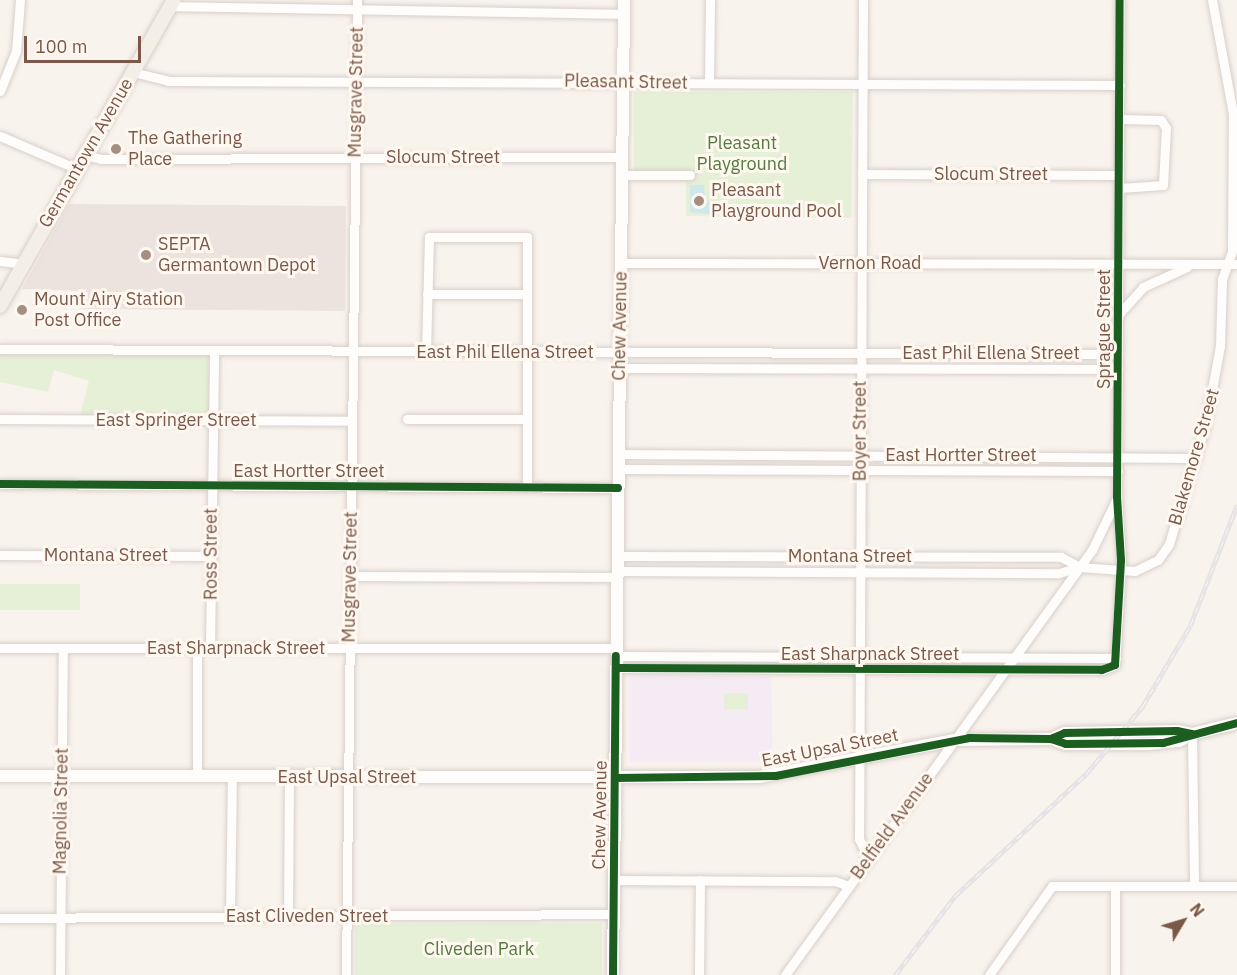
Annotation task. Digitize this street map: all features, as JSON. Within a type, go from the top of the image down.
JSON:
[{"type":"main road","name":"Germantown Avenue","points":[[0,306],[172,3]]},
{"type":"street","points":[[0,91],[16,51],[20,0]]},
{"type":"street","name":"Musgrave Street","points":[[346,975],[357,0]]},
{"type":"street","name":"Chew Avenue","points":[[613,975],[624,0]]},
{"type":"street","points":[[709,83],[710,0]]},
{"type":"street","name":"Boyer Street","points":[[863,0],[858,839],[869,859]]},
{"type":"street","name":"Sprague Street","points":[[1116,658],[1121,527],[1118,496],[1120,0]]},
{"type":"street","name":"Blakemore Street","points":[[1162,555],[1196,458],[1216,377],[1222,279],[1232,264],[1233,114],[1212,0]]},
{"type":"street","points":[[172,3],[357,11],[624,14]]},
{"type":"street","name":"Pleasant Street","points":[[133,72],[168,81],[1120,85]]},
{"type":"street","points":[[1119,188],[1163,185],[1164,121],[1120,119]]},
{"type":"street","points":[[0,136],[77,169]]},
{"type":"street","name":"Slocum Street","points":[[85,155],[101,159],[622,157]]},
{"type":"street","name":"Slocum Street","points":[[862,174],[1119,175]]},
{"type":"street","points":[[622,175],[690,175]]},
{"type":"street","points":[[426,352],[429,237],[527,237],[527,487]]},
{"type":"street","points":[[0,261],[23,264]]},
{"type":"street","name":"Vernon Road","points":[[621,263],[1232,264]]},
{"type":"street","points":[[1119,314],[1143,287],[1192,265]]},
{"type":"street","points":[[427,294],[527,294]]},
{"type":"street","name":"East Phil Ellena Street","points":[[0,349],[353,353],[1118,354]]},
{"type":"street","name":"Ross Street","points":[[210,648],[214,352]]},
{"type":"street","name":"East Phil Ellena Street","points":[[620,368],[1118,369]]},
{"type":"street","name":"East Springer Street","points":[[0,419],[352,421]]},
{"type":"street","points":[[407,419],[527,419]]},
{"type":"street","name":"East Hortter Street","points":[[619,454],[1196,458]]},
{"type":"street","name":"East Hortter Street","points":[[618,470],[1118,471]]},
{"type":"street","name":"East Hortter Street","points":[[0,484],[618,488]]},
{"type":"street","name":"Belfield Avenue","points":[[785,975],[1080,567],[1104,530],[1118,496]]},
{"type":"street","name":"Montana Street","points":[[0,555],[211,556]]},
{"type":"street","name":"Montana Street","points":[[350,576],[860,572],[1059,573],[1080,567],[1142,570],[1162,555]]},
{"type":"street","name":"Montana Street","points":[[618,556],[1061,557],[1080,567]]},
{"type":"street","name":"East Sharpnack Street","points":[[0,648],[350,648],[859,669],[1105,670],[1114,665],[1116,658],[616,658]]},
{"type":"street","name":"Magnolia Street","points":[[60,975],[63,648]]},
{"type":"street","points":[[197,648],[197,777]]},
{"type":"street","name":"East Upsal Street","points":[[0,776],[767,777],[954,740],[1051,739],[1065,733],[1177,730],[1192,734],[1237,723]]},
{"type":"street","points":[[1192,734],[1194,886]]},
{"type":"street","points":[[230,916],[232,777]]},
{"type":"street","points":[[288,916],[289,777]]},
{"type":"street","points":[[614,880],[835,881],[849,886]]},
{"type":"street","points":[[699,975],[700,880]]},
{"type":"street","points":[[989,975],[1052,886],[1237,886]]},
{"type":"street","points":[[1115,886],[1115,975]]},
{"type":"street","name":"East Cliveden Street","points":[[0,918],[613,914]]},
{"type":"shaded area","name":"SEPTA Germantown Depot","points":[[69,204],[346,206],[345,311],[82,309],[82,291],[22,289]]},
{"type":"shaded area","points":[[633,675],[771,677],[773,762],[630,762],[629,679]]},
{"type":"green space","name":"Pleasant Playground","points":[[634,92],[853,92],[851,218],[686,216],[686,181],[634,181]]},
{"type":"green space","points":[[0,352],[208,355],[210,416],[80,415],[89,381],[54,370],[48,392],[0,382]]},
{"type":"green space","points":[[0,584],[80,584],[80,610],[0,610]]},
{"type":"green space","points":[[724,693],[748,693],[748,709],[724,709]]},
{"type":"green space","name":"Cliveden Park","points":[[602,923],[602,975],[355,975],[355,928],[359,924]]},
{"type":"water","name":"Pleasant Playground Pool","points":[[690,185],[704,185],[705,199],[713,202],[710,214],[690,212]]},
{"type":"railway","points":[[895,975],[955,896],[1086,774],[1142,707],[1190,626],[1237,505]]},
{"type":"cycle path","points":[[616,668],[1102,670],[1115,665],[1121,560],[1117,496],[1120,0]]},
{"type":"cycle path","points":[[0,484],[618,488]]},
{"type":"cycle path","points":[[613,975],[616,656]]},
{"type":"cycle path","points":[[615,778],[776,776],[969,738],[1051,739],[1066,744],[1163,743],[1237,723]]},
{"type":"cycle path","points":[[1051,739],[1065,733],[1177,731],[1192,734]]},
{"type":"place","name":"The Gathering Place","points":[[116,149]]},
{"type":"place","name":"Pleasant Playground Pool","points":[[699,201]]},
{"type":"place","name":"SEPTA Germantown Depot","points":[[146,255]]},
{"type":"place","name":"Mount Airy Station Post Office","points":[[22,310]]}]
